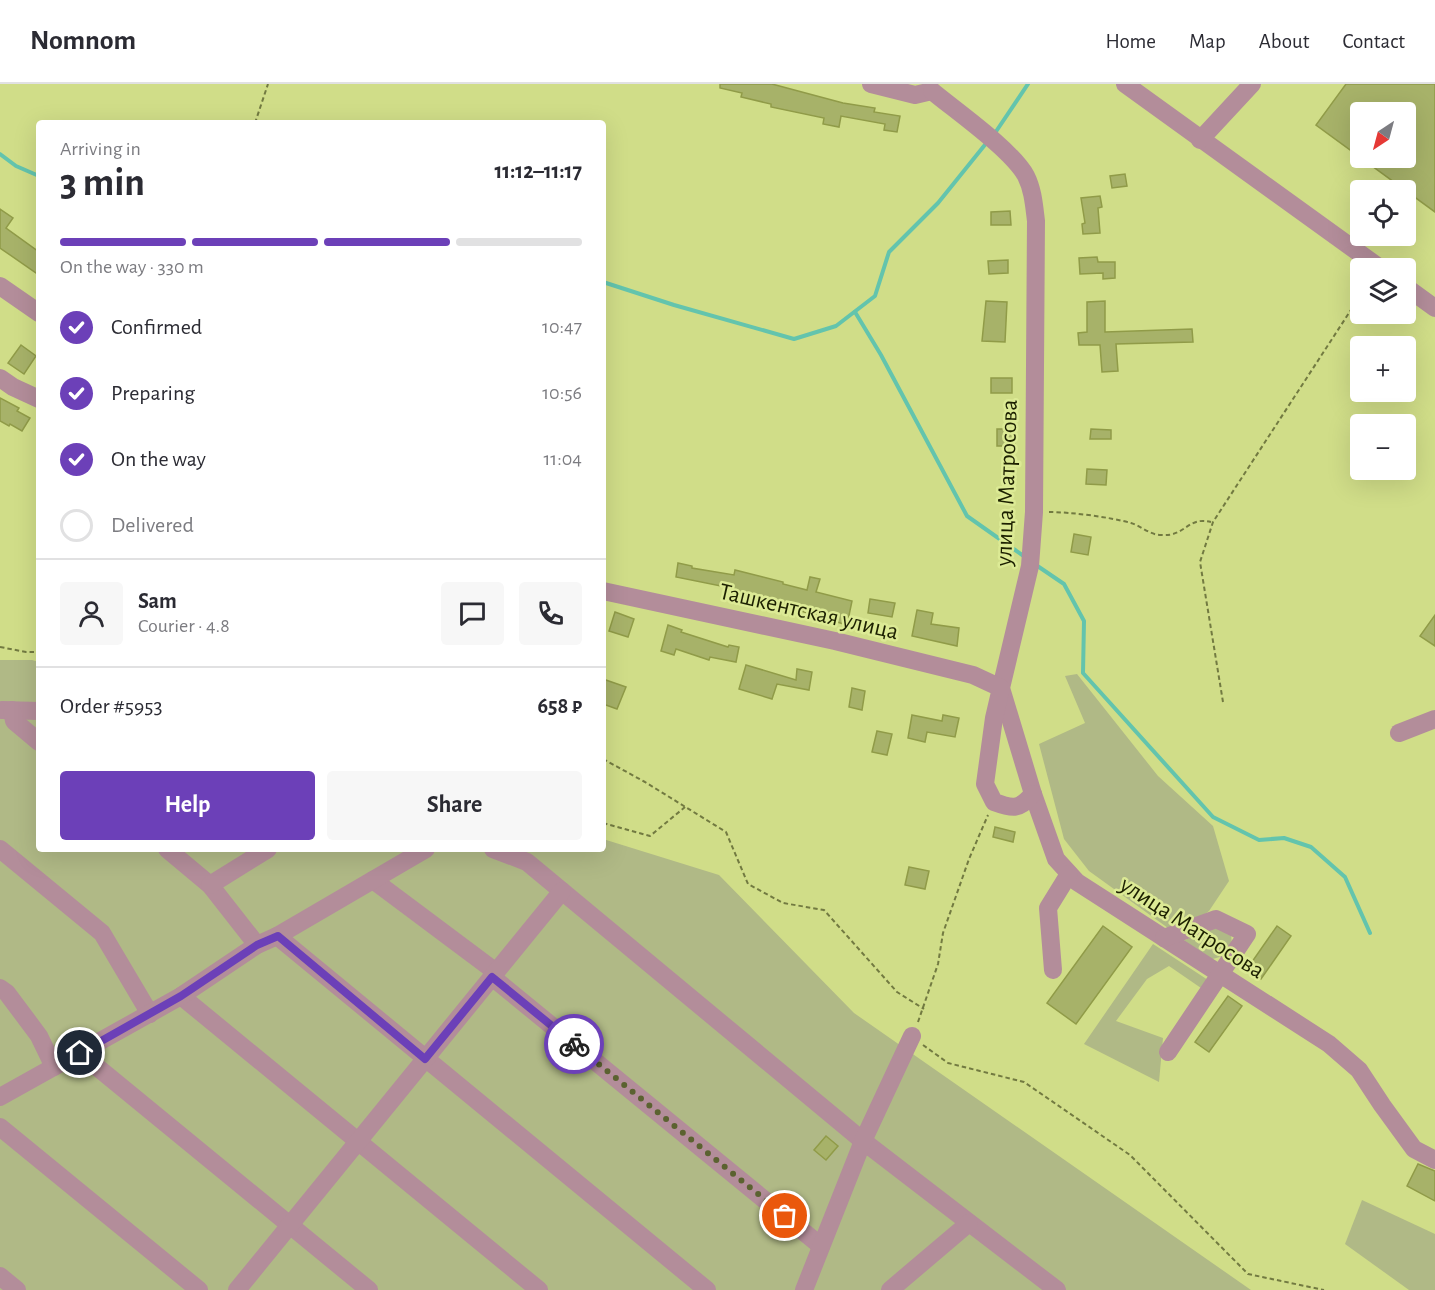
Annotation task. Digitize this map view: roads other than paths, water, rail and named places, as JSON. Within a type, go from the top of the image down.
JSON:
[{"type":"street","points":[[871,84],[915,95],[934,87]]},
{"type":"street","points":[[1125,84],[1366,258]]},
{"type":"street","points":[[1200,140],[1252,84]]},
{"type":"street","name":"улица Матросова","points":[[934,87],[1005,151],[1025,174],[1033,196],[1036,221],[1034,512],[1030,566],[1001,688],[1033,794],[1056,859],[1077,882],[1329,1044],[1359,1070],[1414,1149],[1435,1160]]},
{"type":"street","points":[[0,286],[36,311]]},
{"type":"street","points":[[1416,294],[1435,308]]},
{"type":"street","points":[[0,378],[36,398]]},
{"type":"street","name":"Ташкентская улица","points":[[606,592],[836,641],[973,675],[1001,688]]},
{"type":"street","points":[[1001,688],[994,718],[985,784],[994,802],[1010,808],[1023,806],[1033,794]]},
{"type":"street","points":[[6,710],[36,711]]},
{"type":"street","points":[[6,710],[14,721],[36,739]]},
{"type":"street","points":[[1399,733],[1435,719]]},
{"type":"street","points":[[0,849],[102,933],[150,1014]]},
{"type":"street","points":[[171,852],[210,885],[257,945]]},
{"type":"street","points":[[210,885],[263,852]]},
{"type":"street","points":[[0,1097],[181,996],[257,945],[278,936],[421,852]]},
{"type":"street","points":[[502,852],[527,861],[863,1141],[1057,1290]]},
{"type":"street","points":[[1053,970],[1048,908],[1070,874]]},
{"type":"street","points":[[373,880],[494,975],[821,1246]]},
{"type":"street","points":[[237,1290],[562,891]]},
{"type":"street","points":[[1164,938],[1216,918],[1247,934],[1168,1052]]},
{"type":"street","points":[[278,936],[707,1290]]},
{"type":"street","points":[[0,988],[7,993],[39,1036],[54,1067]]},
{"type":"street","points":[[181,996],[357,1143],[539,1290]]},
{"type":"street","points":[[804,1290],[863,1141],[912,1036]]},
{"type":"street","points":[[80,1053],[369,1290]]},
{"type":"street","points":[[0,1127],[199,1290]]},
{"type":"street","points":[[890,1290],[969,1222]]},
{"type":"street","points":[[0,1276],[17,1290]]},
{"type":"waterway","points":[[995,133],[1028,84]]},
{"type":"waterway","points":[[606,283],[794,339],[836,326],[875,296],[889,252],[938,203],[988,141]]},
{"type":"waterway","points":[[0,154],[16,166],[36,175]]},
{"type":"waterway","points":[[855,312],[881,355],[967,516],[1025,557]]},
{"type":"waterway","points":[[1036,565],[1064,584],[1084,621],[1083,673],[1213,817],[1259,840],[1284,838],[1311,847],[1345,877],[1370,933]]}]
